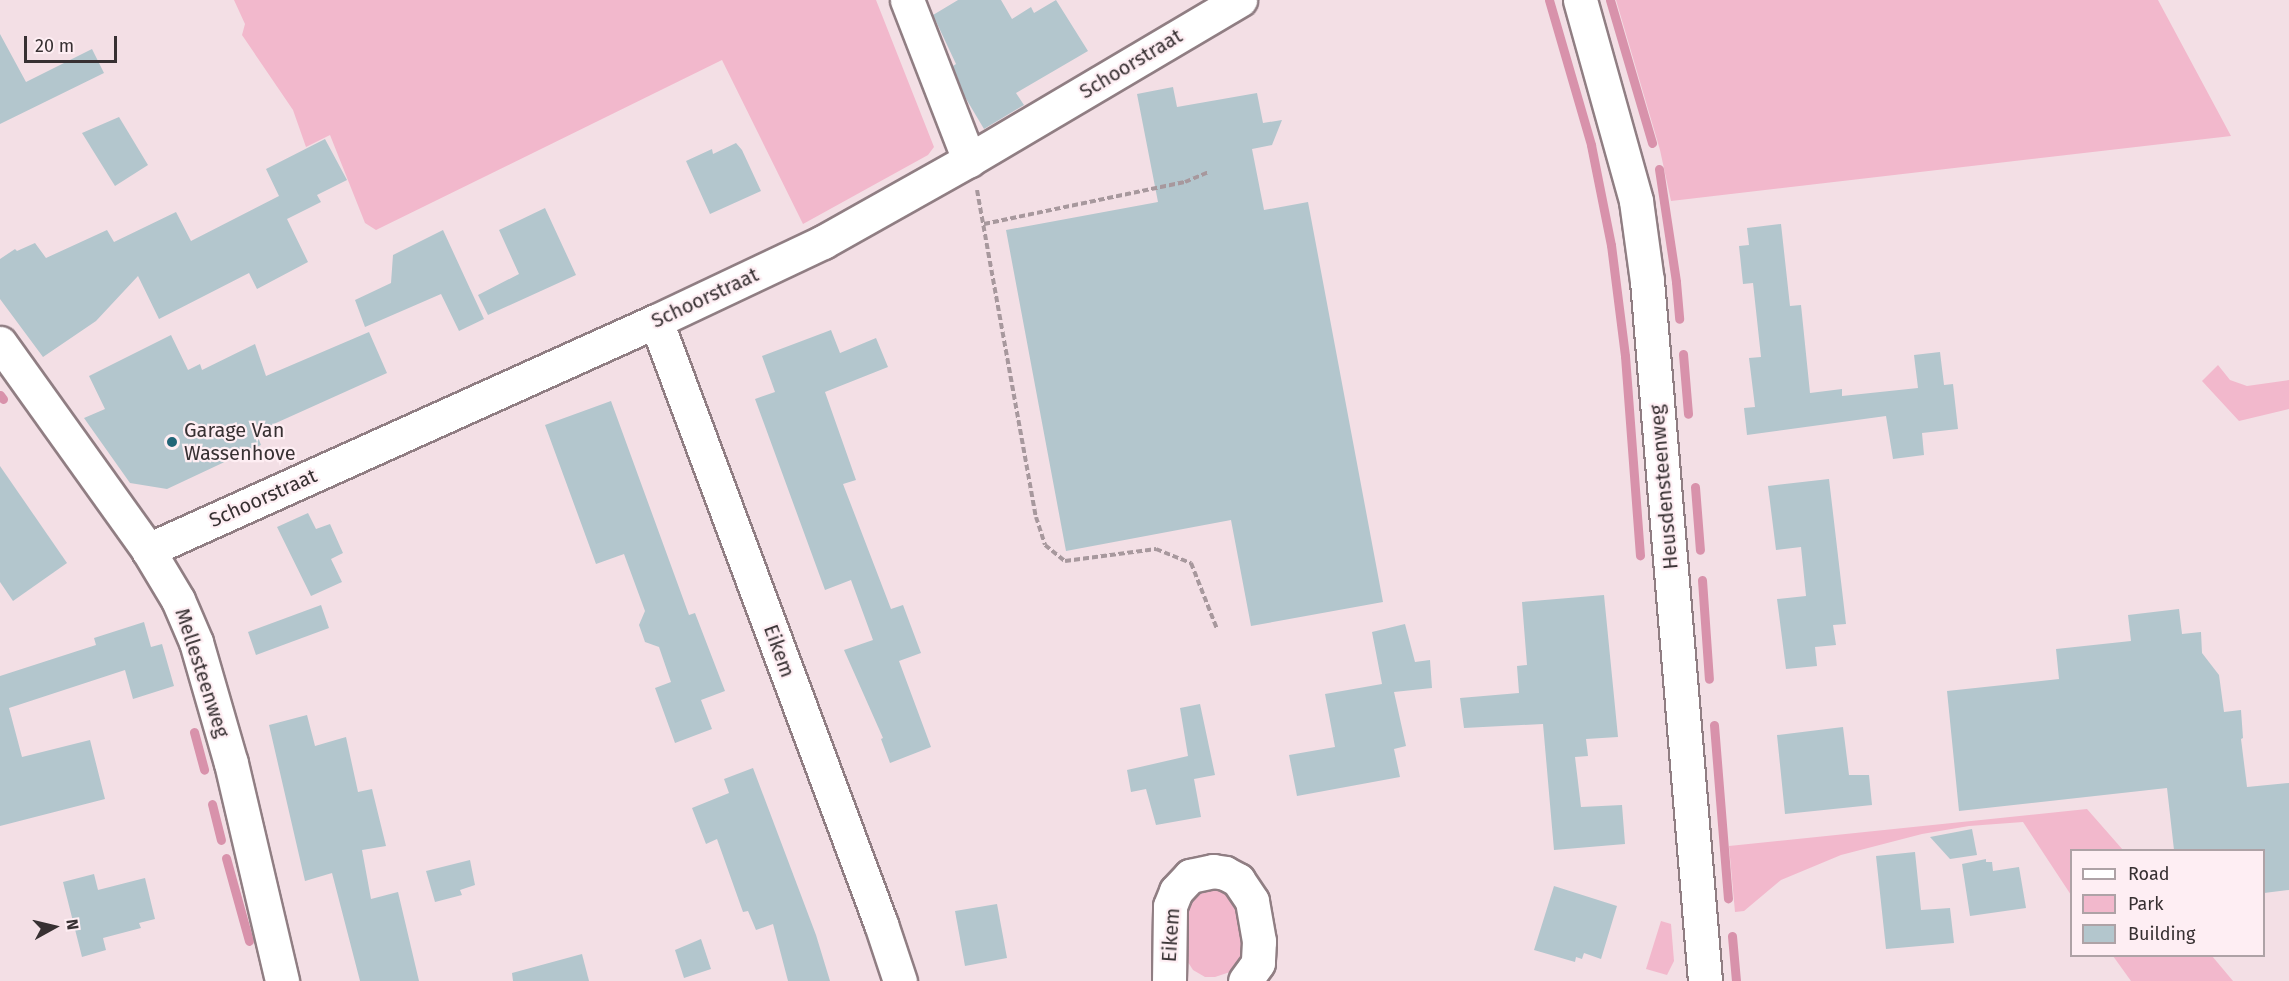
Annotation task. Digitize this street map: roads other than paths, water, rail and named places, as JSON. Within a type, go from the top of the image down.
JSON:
[{"type":"street","points":[[907,0],[969,160]]},
{"type":"street","name":"Schoorstraat","points":[[148,550],[656,321],[823,242],[969,160],[1240,0]]},
{"type":"street","name":"Heusdensteenweg","points":[[1580,0],[1636,201],[1647,280],[1706,981]]},
{"type":"street","name":"Eikem","points":[[656,321],[877,913],[900,981]]},
{"type":"street","name":"Mellesteenweg","points":[[0,342],[148,550],[178,600],[196,642],[231,763],[282,981]]},
{"type":"street","name":"Eikem","points":[[1169,981],[1170,906],[1176,891],[1190,876],[1213,871],[1225,873],[1238,880],[1252,901],[1259,941],[1258,963],[1245,981]]},
{"type":"waterway","points":[[1549,0],[1591,145],[1611,245],[1625,356],[1640,555]]},
{"type":"waterway","points":[[1610,0],[1652,143]]},
{"type":"waterway","points":[[1659,169],[1676,282],[1679,319]]},
{"type":"waterway","points":[[1683,354],[1688,414]]},
{"type":"waterway","points":[[0,395],[3,399]]},
{"type":"waterway","points":[[1695,487],[1700,550]]},
{"type":"waterway","points":[[1702,580],[1709,679]]},
{"type":"waterway","points":[[1714,725],[1728,898]]},
{"type":"waterway","points":[[194,732],[204,770]]},
{"type":"waterway","points":[[212,804],[221,840]]},
{"type":"waterway","points":[[226,858],[249,941]]},
{"type":"waterway","points":[[1732,936],[1736,981]]},
{"type":"place","name":"Garage Van Wassenhove","points":[[172,442]]}]
